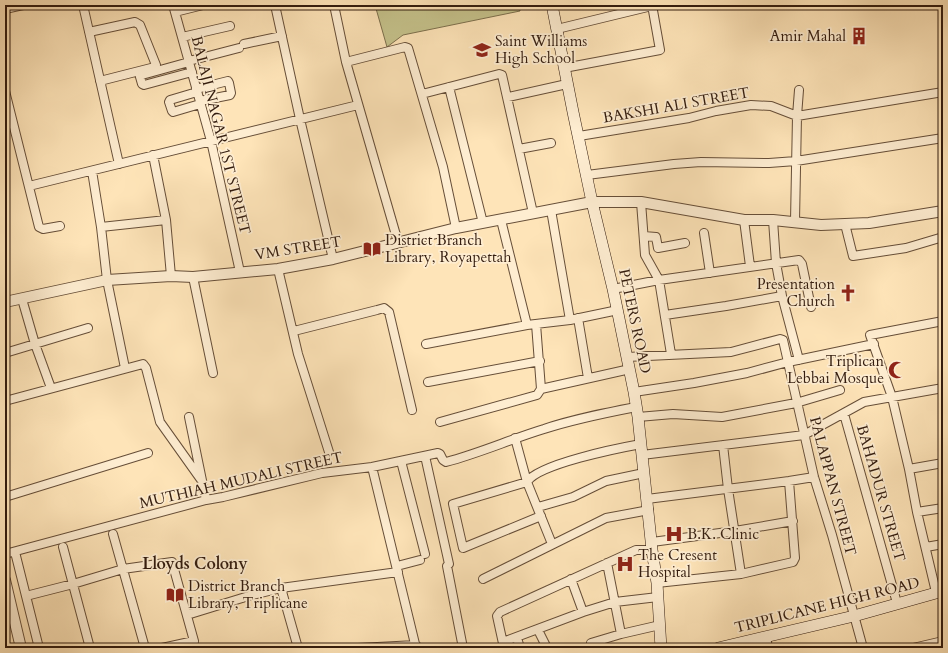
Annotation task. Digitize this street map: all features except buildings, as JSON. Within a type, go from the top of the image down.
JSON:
[{"type":"main road","name":"PETERS ROAD","points":[[552,5],[592,202],[618,310],[634,392],[657,582],[662,648]]},
{"type":"main road","name":"TRIPLICANE HIGH ROAD","points":[[718,648],[854,616],[939,591]]},
{"type":"street","points":[[5,9],[23,5]]},
{"type":"street","points":[[83,5],[119,164]]},
{"type":"street","points":[[174,8],[203,5]]},
{"type":"street","points":[[275,5],[333,259]]},
{"type":"street","points":[[334,5],[346,62],[398,242]]},
{"type":"street","points":[[557,28],[654,5],[659,50],[564,68]]},
{"type":"street","name":"BALAJI NAGAR 1ST STREET","points":[[174,8],[211,141],[240,272]]},
{"type":"street","points":[[89,32],[135,22],[138,23],[156,65],[155,67],[100,81]]},
{"type":"street","points":[[182,37],[230,26]]},
{"type":"street","points":[[192,72],[144,85],[142,84],[140,77],[142,75],[189,61],[282,36]]},
{"type":"street","points":[[346,62],[407,48],[409,50],[443,167],[456,228]]},
{"type":"street","points":[[422,94],[500,74],[503,77],[533,213]]},
{"type":"street","points":[[201,105],[172,111],[169,102],[170,100],[196,89],[227,78]]},
{"type":"street","points":[[174,116],[230,95],[231,93],[228,81],[196,89]]},
{"type":"street","points":[[508,97],[567,84]]},
{"type":"street","points":[[449,87],[483,223]]},
{"type":"street","points":[[795,221],[797,116],[800,90]]},
{"type":"street","points":[[5,91],[39,227],[43,229],[60,226]]},
{"type":"street","points":[[797,116],[943,92]]},
{"type":"street","points":[[29,186],[358,105]]},
{"type":"street","name":"BAKSHI ALI STREET","points":[[579,136],[690,118],[716,111],[751,105],[771,106],[797,116]]},
{"type":"street","points":[[587,175],[701,162],[769,163],[796,161],[943,138]]},
{"type":"street","points":[[519,149],[551,143]]},
{"type":"street","points":[[153,155],[166,220],[171,276]]},
{"type":"street","points":[[92,171],[101,227],[107,280],[125,368]]},
{"type":"street","name":"VM STREET","points":[[5,302],[107,280],[193,276],[278,269],[333,259],[456,228],[592,202],[641,202],[744,220],[795,221],[821,225],[870,223],[943,211]]},
{"type":"street","points":[[627,357],[671,354],[659,280],[646,255],[641,202]]},
{"type":"street","points":[[551,210],[588,378]]},
{"type":"street","points":[[101,227],[166,220]]},
{"type":"street","points":[[501,220],[527,325]]},
{"type":"street","points":[[744,220],[750,266]]},
{"type":"street","points":[[773,220],[776,263],[782,296],[800,360]]},
{"type":"street","points":[[845,224],[853,256],[906,248],[943,238]]},
{"type":"street","points":[[704,233],[710,273]]},
{"type":"street","points":[[644,236],[656,237],[658,248],[685,243]]},
{"type":"street","points":[[613,288],[750,266],[799,260],[802,264],[811,307]]},
{"type":"street","points":[[278,269],[294,331],[298,354],[329,452]]},
{"type":"street","points":[[193,276],[213,373]]},
{"type":"street","points":[[665,315],[782,296]]},
{"type":"street","points":[[22,299],[35,344],[51,388]]},
{"type":"street","points":[[294,331],[384,308],[389,312],[412,410]]},
{"type":"street","points":[[426,344],[618,310]]},
{"type":"street","points":[[939,591],[917,512],[909,469],[892,397],[870,335],[943,321]]},
{"type":"street","points":[[440,422],[537,395],[541,388],[536,324]]},
{"type":"street","points":[[5,353],[88,328]]},
{"type":"street","name":"PALAPPAN STREET","points":[[671,354],[731,352],[780,339],[783,340],[796,403],[814,477],[832,535],[863,648]]},
{"type":"street","points":[[634,392],[694,383],[874,344]]},
{"type":"street","points":[[428,382],[540,360]]},
{"type":"street","points":[[5,402],[51,388],[143,364],[146,368],[160,422],[202,481]]},
{"type":"street","points":[[541,388],[630,369]]},
{"type":"street","points":[[541,516],[463,548],[453,504],[527,482],[540,472],[572,459],[611,449],[723,445],[804,435],[864,402],[943,388]]},
{"type":"street","points":[[552,544],[527,482],[515,438],[546,428],[590,417],[637,412],[722,417],[796,403],[840,390]]},
{"type":"street","name":"BAHADUR STREET","points":[[844,414],[897,603]]},
{"type":"street","points":[[188,418],[206,500]]},
{"type":"street","name":"MUTHIAH MUDALI STREET","points":[[5,554],[206,500],[322,473],[372,467],[439,453],[446,462],[467,457],[515,438]]},
{"type":"street","points":[[723,445],[741,574]]},
{"type":"street","points":[[5,496],[148,452]]},
{"type":"street","points":[[424,456],[449,564],[446,566],[463,648]]},
{"type":"street","points":[[187,615],[252,595],[281,588],[398,569],[422,557],[401,461]]},
{"type":"street","points":[[909,469],[943,463]]},
{"type":"street","points":[[358,648],[416,647],[372,467]]},
{"type":"street","points":[[538,507],[573,497],[606,481],[644,473]]},
{"type":"street","points":[[647,498],[814,477]]},
{"type":"street","points":[[657,582],[741,574],[794,561],[793,521],[789,481]]},
{"type":"street","points":[[917,512],[943,508]]},
{"type":"street","points":[[484,579],[606,518],[649,510]]},
{"type":"street","points":[[658,597],[615,602],[583,612],[517,638],[504,645],[497,616],[499,613],[636,550],[793,521]]},
{"type":"street","points":[[113,534],[145,648]]},
{"type":"street","points":[[926,547],[943,544]]},
{"type":"street","points":[[63,547],[90,648]]},
{"type":"street","points":[[15,552],[39,648]]},
{"type":"street","points":[[26,596],[123,569],[172,562],[194,642],[162,648]]},
{"type":"street","points":[[607,563],[621,634]]},
{"type":"street","points":[[571,579],[583,612]]},
{"type":"street","points":[[5,580],[21,648]]},
{"type":"street","points":[[281,588],[298,648]]},
{"type":"street","points":[[591,643],[660,625]]},
{"type":"street","points":[[538,630],[547,648]]},
{"type":"street","points":[[766,637],[768,648]]},
{"type":"street","points":[[517,638],[520,648]]},
{"type":"street","points":[[913,648],[943,641]]},
{"type":"shaded area","points":[[375,5],[519,5],[520,11],[403,35],[387,47]]},
{"type":"place","name":"Amir Mahal","points":[[859,36]]},
{"type":"place","name":"Saint Williams High School","points":[[482,50]]},
{"type":"place","name":"District Branch Library, Royapettah","points":[[372,249]]},
{"type":"place","name":"Presentation Church","points":[[848,293]]},
{"type":"place","name":"Triplican Lebbai Mosque","points":[[897,370]]},
{"type":"place","name":"B.K. Clinic","points":[[674,534]]},
{"type":"place","name":"The Cresent Hospital","points":[[625,564]]},
{"type":"place","name":"District Branch Library, Triplicane","points":[[175,595]]},
{"type":"district","name":"Lloyds Colony","points":[[195,564]]}]
